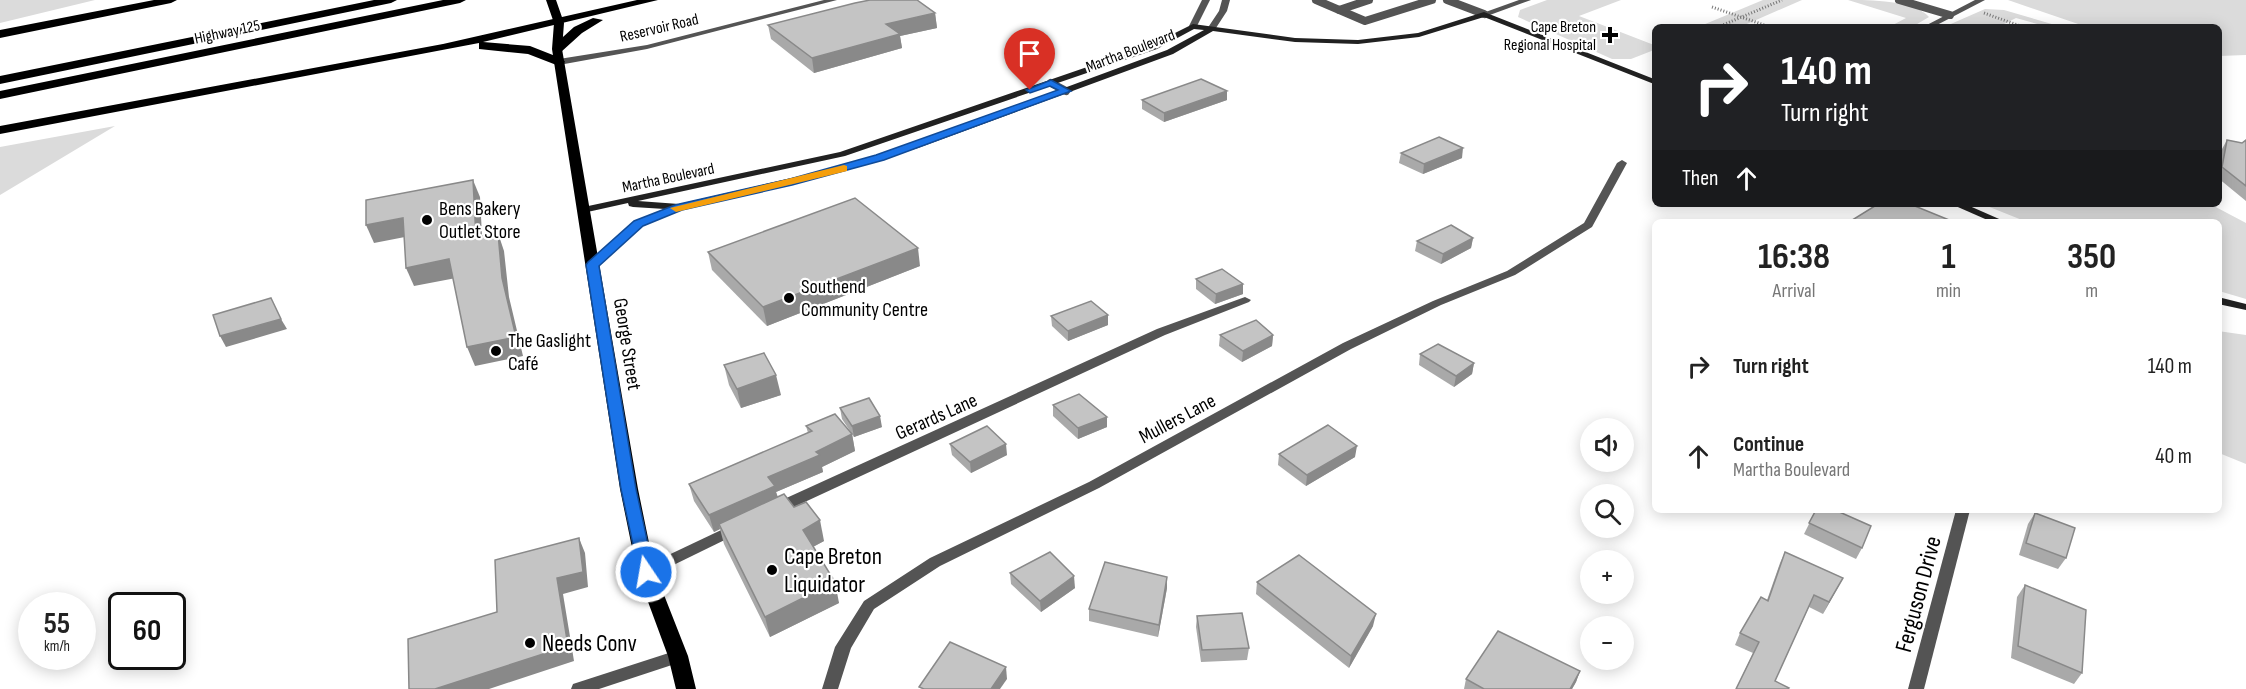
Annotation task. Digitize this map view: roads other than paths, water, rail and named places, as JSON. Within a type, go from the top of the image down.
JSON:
[{"type":"highway","points":[[0,34],[171,0]]},
{"type":"highway","name":"Highway 125","points":[[0,80],[391,0]]},
{"type":"highway","name":"Highway 125","points":[[0,95],[460,0]]},
{"type":"highway","points":[[0,130],[443,48],[652,0]]},
{"type":"highway","points":[[443,48],[507,47],[558,56],[578,30],[623,8]]},
{"type":"main road","name":"George Street","points":[[551,0],[559,23],[558,56],[628,489],[646,572],[678,656],[686,689]]},
{"type":"street","name":"Reservoir Road","points":[[558,56],[646,47],[833,0]]},
{"type":"street","points":[[1193,26],[1206,0]]},
{"type":"street","points":[[1211,29],[1223,11],[1226,0]]},
{"type":"street","points":[[1484,14],[1527,0]]},
{"type":"street","points":[[1933,24],[1981,0]]},
{"type":"street","points":[[1484,14],[1652,81]]},
{"type":"street","name":"Martha Boulevard","points":[[617,203],[842,154],[1154,47],[1193,26],[1295,40],[1358,42],[1419,35],[1484,14]]},
{"type":"street","name":"Martha Boulevard","points":[[617,203],[679,207],[792,182],[880,158],[1170,52],[1211,29]]},
{"type":"street","name":"Mullers Lane","points":[[830,689],[843,647],[869,605],[935,562],[1094,484],[1347,346],[1437,303],[1511,273],[1588,225],[1622,163]]},
{"type":"street","points":[[584,210],[617,203]]},
{"type":"street","points":[[592,265],[639,224],[679,207]]},
{"type":"street","points":[[1964,207],[1994,219]]},
{"type":"street","name":"Gerards Lane","points":[[768,513],[1161,332],[1245,300]]},
{"type":"street","points":[[2222,301],[2246,307]]},
{"type":"street","name":"Ferguson Drive","points":[[1916,689],[1962,513]]},
{"type":"street","points":[[646,572],[747,523]]},
{"type":"street","points":[[579,689],[678,656]]},
{"type":"lane","points":[[1316,0],[1365,21],[1432,0]]},
{"type":"lane","points":[[1339,10],[1369,0]]},
{"type":"lane","points":[[1447,0],[1484,14]]},
{"type":"lane","points":[[1899,0],[1950,15]]},
{"type":"lane","points":[[1051,83],[1066,91]]},
{"type":"place","name":"Cape Breton Regional Hospital","points":[[1610,35]]},
{"type":"place","name":"Bens Bakery Outlet Store","points":[[427,220]]},
{"type":"place","name":"Southend Community Centre","points":[[789,298]]},
{"type":"place","name":"The Gaslight Café","points":[[496,351]]},
{"type":"place","name":"Cape Breton Liquidator","points":[[772,570]]},
{"type":"place","name":"Needs Conv","points":[[530,643]]}]
